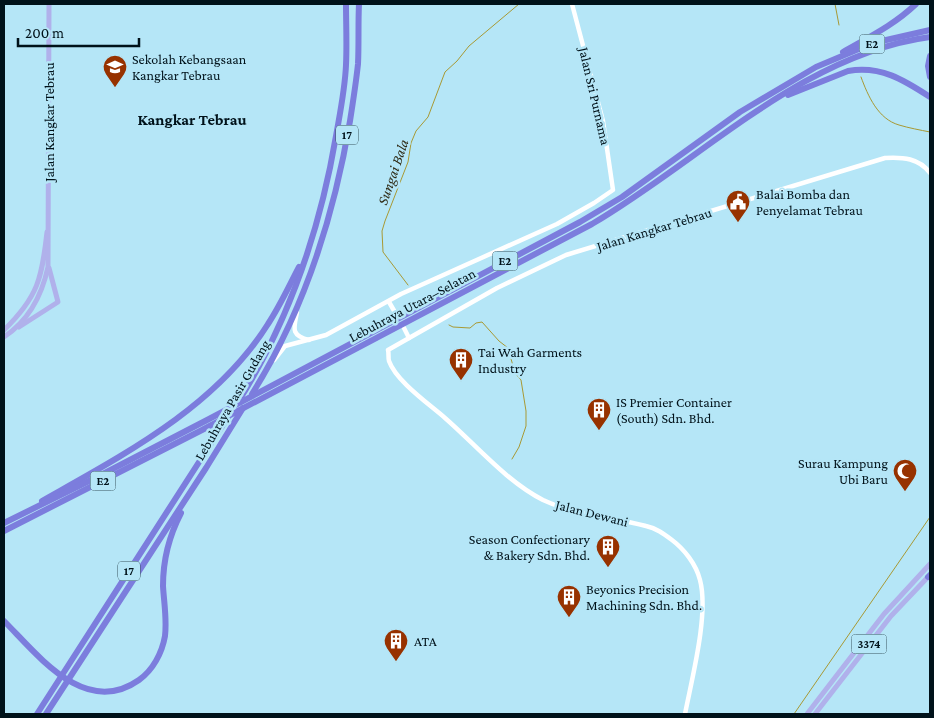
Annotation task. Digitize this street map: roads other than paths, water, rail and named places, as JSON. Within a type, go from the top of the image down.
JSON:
[{"type":"highway","name":"Lebuhraya Pasir Gudang","points":[[37,714],[246,388],[260,365],[286,312],[307,256],[327,188],[344,94],[346,4]]},
{"type":"highway","name":"Lebuhraya Pasir Gudang","points":[[46,714],[206,468],[266,371],[298,305],[331,213],[342,163],[358,64],[359,4]]},
{"type":"highway","points":[[816,67],[884,29],[904,16],[916,4]]},
{"type":"highway","name":"Lebuhraya Utara–Selatan","points":[[4,523],[209,419],[580,222],[622,197],[740,112],[816,67],[873,44],[930,30]]},
{"type":"highway","name":"Lebuhraya Utara–Selatan","points":[[4,531],[269,395],[623,206],[743,120],[828,70],[873,50],[905,41],[930,37]]},
{"type":"highway","points":[[930,56],[928,66],[930,78]]},
{"type":"highway","points":[[775,100],[857,69],[882,71],[896,76],[930,97]]},
{"type":"highway","points":[[34,509],[38,503],[145,440],[200,401],[236,365],[267,325],[307,256]]},
{"type":"highway","points":[[4,622],[50,668],[74,686],[96,692],[117,690],[134,684],[148,673],[162,647],[165,636],[163,576],[168,546],[178,519],[206,468]]},
{"type":"main road","name":"Jalan Kangkar Tebrau","points":[[49,4],[49,210]]},
{"type":"main road","points":[[14,330],[39,298],[44,285],[48,267],[49,210]]},
{"type":"main road","points":[[4,330],[19,316],[32,296],[38,282],[43,267],[49,210]]},
{"type":"main road","points":[[4,337],[58,302],[48,267]]},
{"type":"main road","name":"3374","points":[[807,714],[884,614],[930,564]]},
{"type":"main road","name":"3374","points":[[815,714],[891,616],[930,576]]},
{"type":"street","name":"Jalan Sri Purnama","points":[[389,302],[401,294],[557,224],[613,190],[603,121],[572,4]]},
{"type":"street","name":"Jalan Kangkar Tebrau","points":[[388,350],[497,288],[528,272],[572,254],[885,158],[909,158],[920,163],[930,174]]},
{"type":"street","points":[[266,371],[285,346],[326,335],[389,302],[396,314]]},
{"type":"street","points":[[298,305],[294,329],[299,336],[310,340]]},
{"type":"street","points":[[404,328],[409,338]]},
{"type":"street","name":"Jalan Dewani","points":[[388,350],[390,362],[401,380],[502,471],[530,492],[552,504],[571,510],[648,526],[665,534],[679,545],[688,556],[700,579],[702,617],[686,714]]},
{"type":"waterway","name":"Sungai Bala","points":[[408,285],[383,252],[382,231],[408,162],[411,143],[416,131],[428,117],[445,72],[469,46],[519,4]]},
{"type":"waterway","points":[[835,4],[839,25]]},
{"type":"waterway","points":[[861,77],[875,106],[885,118],[899,125],[930,132]]},
{"type":"waterway","points":[[449,325],[470,328],[476,323],[482,322],[508,348],[515,373],[521,380],[526,411],[526,426],[519,447],[512,459]]},
{"type":"waterway","points":[[794,714],[930,517]]},
{"type":"place","name":"Sekolah Kebangsaan Kangkar Tebrau","points":[[115,88]]},
{"type":"place","name":"Balai Bomba dan Penyelamat Tebrau","points":[[738,223]]},
{"type":"place","name":"Tai Wah Garments Industry","points":[[461,381]]},
{"type":"place","name":"IS Premier Container (South) Sdn. Bhd.","points":[[599,431]]},
{"type":"place","name":"Surau Kampung Ubi Baru","points":[[905,492]]},
{"type":"place","name":"Season Confectionary & Bakery Sdn. Bhd.","points":[[608,568]]},
{"type":"place","name":"Beyonics Precision Machining Sdn. Bhd.","points":[[569,618]]},
{"type":"place","name":"ATA","points":[[396,662]]},
{"type":"district","name":"Kangkar Tebrau","points":[[192,119]]}]
